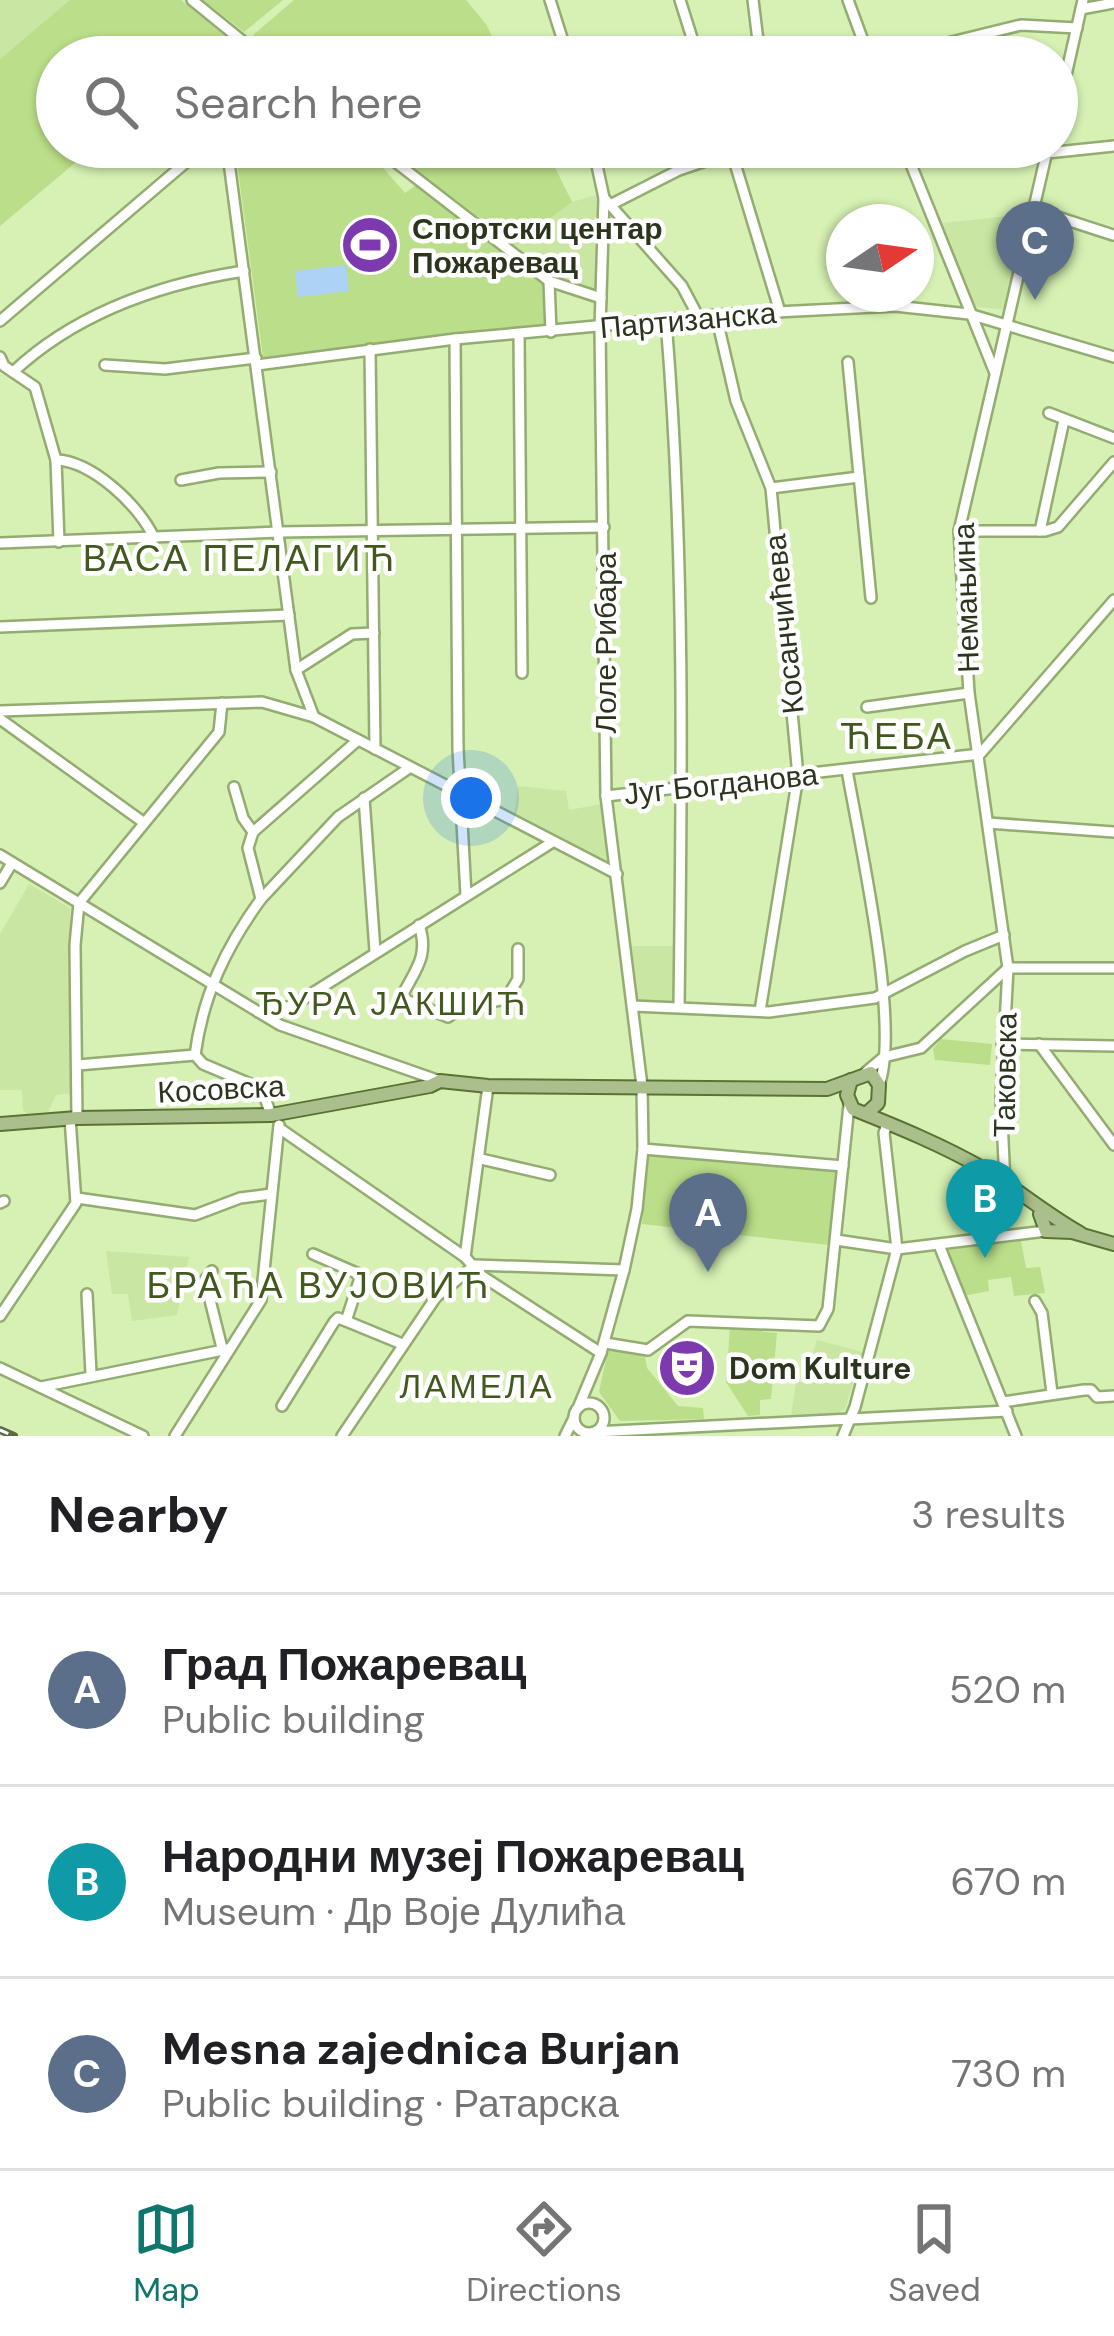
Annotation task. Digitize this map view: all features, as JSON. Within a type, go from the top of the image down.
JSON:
[{"type":"main road","points":[[409,1089],[410,1072]]},
{"type":"main road","points":[[440,1081],[488,1086],[827,1089],[874,1074],[879,1085],[872,1108]]},
{"type":"main road","points":[[848,1103],[857,1077]]},
{"type":"main road","name":"Косовска","points":[[0,1124],[74,1118],[276,1119],[440,1081]]},
{"type":"main road","points":[[827,1089],[848,1103],[872,1108],[886,1124],[927,1138],[1080,1233],[1114,1244]]},
{"type":"main road","points":[[1035,1207],[1046,1222],[1046,1231],[1080,1233]]},
{"type":"street","points":[[192,0],[236,36]]},
{"type":"street","points":[[550,0],[561,36]]},
{"type":"street","points":[[680,0],[691,36]]},
{"type":"street","points":[[754,0],[758,36]]},
{"type":"street","points":[[848,0],[861,36]]},
{"type":"street","points":[[1075,36],[1082,5],[1114,3]]},
{"type":"street","points":[[977,36],[1027,24],[1077,28]]},
{"type":"street","points":[[1078,148],[1114,146]]},
{"type":"street","points":[[0,321],[179,168]]},
{"type":"street","points":[[230,168],[296,670],[314,717]]},
{"type":"street","points":[[403,168],[549,281],[602,298]]},
{"type":"street","points":[[599,168],[608,201],[682,286],[700,318]]},
{"type":"street","points":[[608,201],[684,168]]},
{"type":"street","points":[[736,168],[780,312]]},
{"type":"street","points":[[912,168],[994,374]]},
{"type":"street","name":"Немањина","points":[[1008,968],[969,693],[959,531],[1043,168]]},
{"type":"street","name":"Лоле Рибара","points":[[576,1413],[603,1348],[624,1270],[638,1209],[643,1149],[642,1085],[606,796],[600,328],[608,201]]},
{"type":"street","points":[[1033,209],[1113,235]]},
{"type":"street","points":[[13,372],[54,336],[157,289],[244,271]]},
{"type":"street","points":[[549,281],[551,332]]},
{"type":"street","name":"Партизанска","points":[[105,365],[165,369],[716,316],[895,306],[1006,322],[1114,357]]},
{"type":"street","name":"Косанчићева","points":[[716,316],[736,401],[770,488],[798,776],[760,1011]]},
{"type":"street","points":[[667,322],[677,451],[682,788],[679,1006]]},
{"type":"street","points":[[519,334],[522,673]]},
{"type":"street","points":[[455,339],[459,794],[466,896]]},
{"type":"street","points":[[370,349],[375,749]]},
{"type":"street","points":[[0,357],[35,387],[56,460],[58,542]]},
{"type":"street","points":[[848,362],[871,598]]},
{"type":"street","points":[[1049,413],[1114,438]]},
{"type":"street","points":[[1040,531],[1064,420]]},
{"type":"street","points":[[56,460],[75,461],[93,471],[154,538]]},
{"type":"street","points":[[959,531],[1040,531],[1064,524],[1114,462]]},
{"type":"street","points":[[181,480],[219,473],[271,472]]},
{"type":"street","points":[[770,488],[859,477]]},
{"type":"street","points":[[0,543],[279,532],[604,527]]},
{"type":"street","points":[[979,754],[1114,600]]},
{"type":"street","points":[[0,627],[289,615]]},
{"type":"street","points":[[296,670],[352,634],[374,632]]},
{"type":"street","points":[[284,705],[301,688]]},
{"type":"street","points":[[867,706],[969,693]]},
{"type":"street","points":[[0,1316],[77,1198],[75,945],[79,903],[219,732],[222,703]]},
{"type":"street","points":[[0,715],[222,703],[284,705],[616,874]]},
{"type":"street","points":[[0,715],[143,822]]},
{"type":"street","points":[[261,898],[248,848],[253,832],[358,740]]},
{"type":"street","name":"Југ Богданова","points":[[606,796],[979,754]]},
{"type":"street","points":[[195,1055],[223,954],[261,898],[310,843],[409,768]]},
{"type":"street","points":[[847,770],[884,996],[879,1085]]},
{"type":"street","points":[[235,787],[243,818],[253,832]]},
{"type":"street","points":[[364,798],[375,951]]},
{"type":"street","points":[[988,824],[1114,832]]},
{"type":"street","points":[[258,1012],[292,1006],[551,843]]},
{"type":"street","points":[[0,855],[258,1012],[298,1032],[440,1081]]},
{"type":"street","points":[[0,883],[12,862]]},
{"type":"street","points":[[419,925],[422,965],[401,998],[448,1017],[463,1007],[506,999],[518,980],[518,949]]},
{"type":"street","points":[[633,1006],[760,1011],[884,996],[1004,935]]},
{"type":"street","points":[[857,1077],[884,1057],[921,1048],[1008,968],[1114,968]]},
{"type":"street","name":"Таковска","points":[[1005,1183],[1002,1044],[1008,968]]},
{"type":"street","points":[[292,1006],[298,1032]]},
{"type":"street","points":[[1002,1044],[1114,1046]]},
{"type":"street","points":[[1039,1044],[1114,1145]]},
{"type":"street","points":[[78,1065],[195,1055]]},
{"type":"street","points":[[175,1436],[225,1348],[261,1300],[276,1119],[262,1089],[202,1064],[195,1055]]},
{"type":"street","points":[[465,1257],[488,1086]]},
{"type":"street","points":[[276,1119],[478,1270],[603,1348],[648,1350],[680,1325],[722,1320],[815,1327],[828,1309],[848,1103]]},
{"type":"street","points":[[843,1436],[897,1249],[886,1124]]},
{"type":"street","points":[[643,1149],[842,1166]]},
{"type":"street","points":[[481,1159],[550,1175]]},
{"type":"street","points":[[77,1198],[196,1214],[240,1198],[271,1194]]},
{"type":"street","points":[[836,1240],[897,1249],[1046,1231]]},
{"type":"street","points":[[939,1244],[1016,1436]]},
{"type":"street","points":[[313,1254],[361,1275],[346,1321]]},
{"type":"street","points":[[342,1436],[436,1297],[478,1270],[624,1270]]},
{"type":"street","points":[[208,1290],[225,1348]]},
{"type":"street","points":[[87,1294],[91,1374]]},
{"type":"street","points":[[1035,1301],[1042,1313],[1052,1393]]},
{"type":"street","points":[[282,1406],[338,1318],[401,1344]]},
{"type":"street","points":[[40,1387],[225,1348]]},
{"type":"street","points":[[0,1368],[143,1436]]},
{"type":"street","points":[[590,1382],[604,1416],[637,1434],[1005,1407],[1052,1393],[1091,1390],[1097,1397],[1114,1396]]},
{"type":"street","points":[[580,1434],[576,1413],[586,1403],[596,1405]]},
{"type":"street","points":[[580,1434],[602,1425],[604,1416]]},
{"type":"street","points":[[580,1434],[623,1430]]},
{"type":"shaded area","points":[[0,0],[70,0],[0,59]]},
{"type":"shaded area","points":[[70,0],[181,0],[225,36],[36,36],[36,168],[69,168],[0,226],[0,59]]},
{"type":"shaded area","points":[[203,0],[283,0],[244,32]]},
{"type":"shaded area","points":[[294,0],[466,0],[492,36],[254,36]]},
{"type":"shaded area","name":"Спортски центар Пожаревац","points":[[238,168],[383,168],[405,193],[416,185],[544,284],[548,324],[263,357]]},
{"type":"shaded area","points":[[414,168],[555,168],[572,202],[513,246]]},
{"type":"shaded area","points":[[597,195],[596,291],[562,285],[513,246],[572,202]]},
{"type":"shaded area","points":[[1028,214],[1006,310],[969,306],[942,223]]},
{"type":"shaded area","points":[[518,786],[566,791],[569,810],[601,804],[609,862],[513,819]]},
{"type":"shaded area","points":[[29,884],[70,908],[72,1093],[56,1095],[48,1112],[27,1114],[22,1090],[0,1090],[0,934]]},
{"type":"shaded area","points":[[632,946],[676,946],[674,1001],[638,1002]]},
{"type":"shaded area","points":[[941,1039],[992,1044],[990,1065],[935,1060],[933,1049]]},
{"type":"shaded area","points":[[649,1154],[836,1169],[829,1245],[642,1224]]},
{"type":"shaded area","points":[[1021,1241],[1026,1268],[1040,1267],[1045,1293],[1014,1296],[1011,1277],[988,1280],[989,1291],[963,1296],[946,1250]]},
{"type":"shaded area","points":[[106,1251],[189,1257],[177,1315],[132,1321],[128,1294],[112,1294]]},
{"type":"shaded area","points":[[730,1328],[777,1333],[771,1399],[760,1400],[760,1415],[748,1416],[726,1382]]},
{"type":"shaded area","points":[[817,1340],[863,1352],[845,1409],[838,1414],[791,1415],[796,1381],[803,1382]]},
{"type":"shaded area","points":[[608,1349],[645,1356],[647,1368],[678,1406],[703,1408],[704,1419],[620,1421],[599,1392]]},
{"type":"water","points":[[346,265],[349,291],[298,297],[295,271]]},
{"type":"railway","points":[[0,1430],[14,1436]]},
{"type":"place","name":"Спортски центар Пожаревац","points":[[370,245]]},
{"type":"place","name":"Mesna zajednica Burjan","points":[[1035,300]]},
{"type":"place","name":"Народни музеј Пожаревац","points":[[985,1258]]},
{"type":"place","name":"Град Пожаревац","points":[[708,1272]]},
{"type":"place","name":"Dom Kulture","points":[[687,1368]]},
{"type":"district","name":"ВАСА ПЕЛАГИЋ","points":[[240,558]]},
{"type":"district","name":"ЋЕБА","points":[[897,736]]},
{"type":"district","name":"ЂУРА ЈАКШИЋ","points":[[392,1003]]},
{"type":"district","name":"БРАЋА ВУЈОВИЋ","points":[[319,1285]]},
{"type":"district","name":"ЛАМЕЛА","points":[[477,1386]]}]
